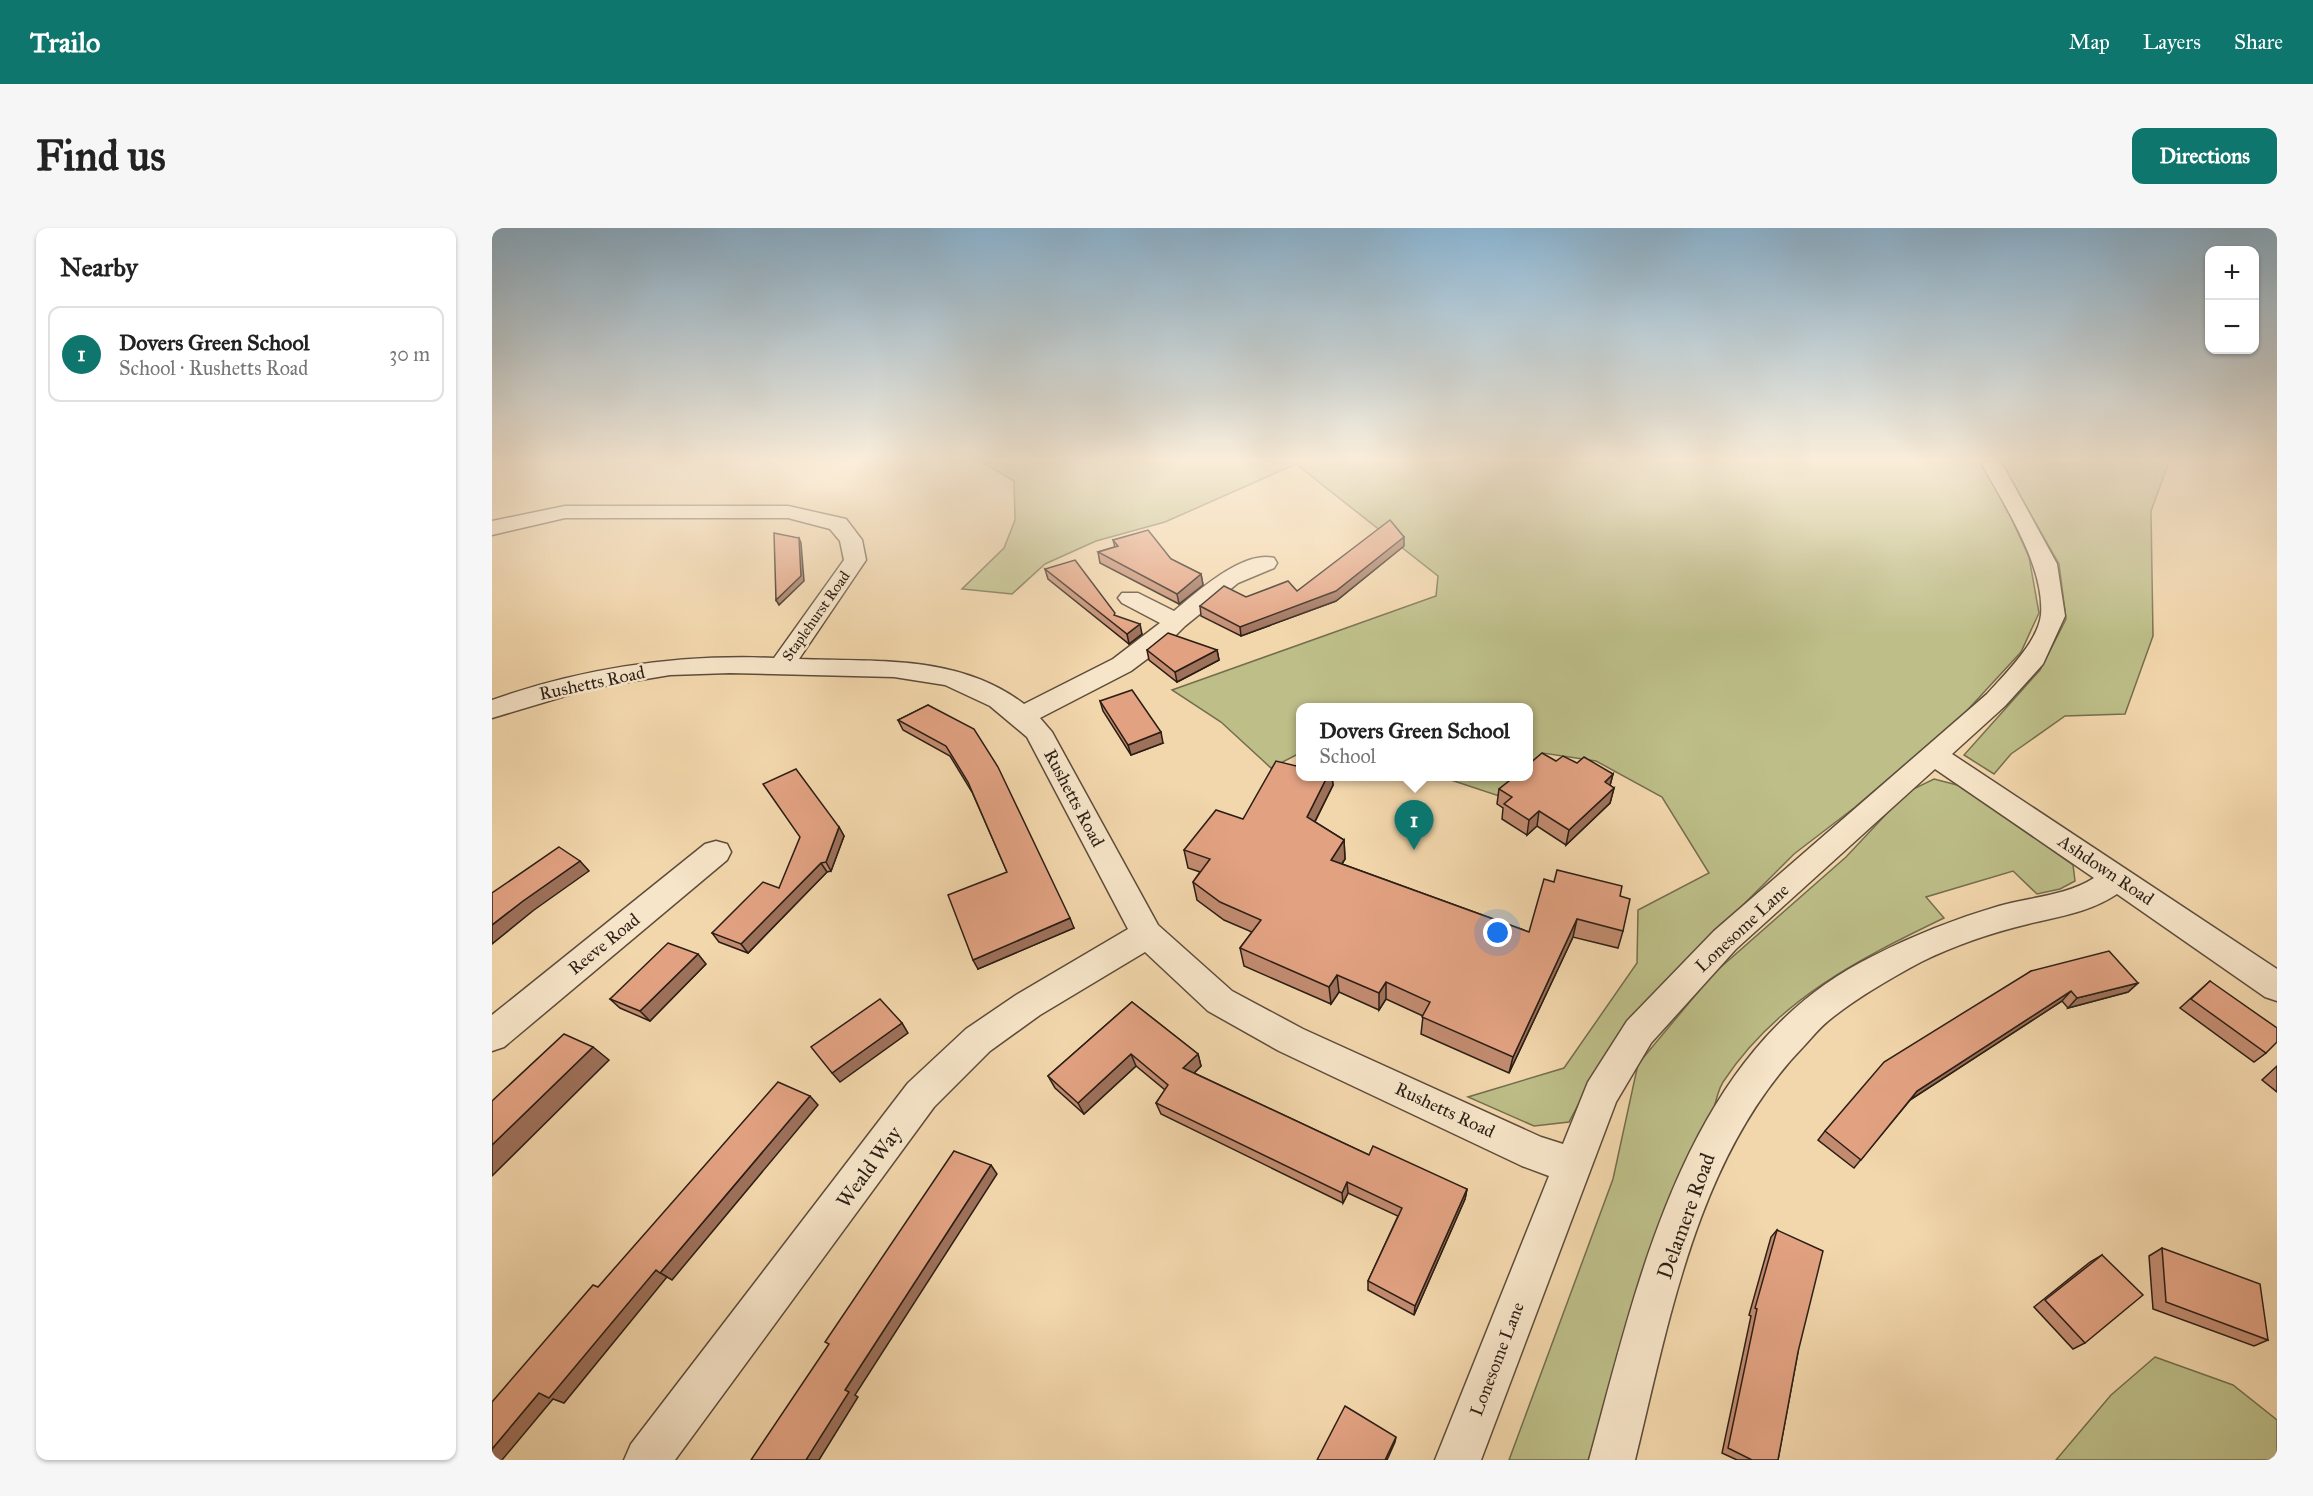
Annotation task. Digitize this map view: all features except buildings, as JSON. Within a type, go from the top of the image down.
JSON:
[{"type":"street","name":"Staplehurst Road","points":[[492,528],[531,519]]},
{"type":"street","name":"Staplehurst Road","points":[[780,667],[855,560],[850,540],[838,524],[823,519]]},
{"type":"street","name":"Lonesome Lane","points":[[1458,1460],[1601,1094],[1639,1032],[1725,940],[1934,756],[1995,700],[2034,658],[2053,615],[2046,564],[2022,519]]},
{"type":"street","points":[[1022,716],[1122,665],[1158,639],[1176,621],[1230,578],[1267,563]]},
{"type":"street","points":[[1130,598],[1176,621]]},
{"type":"street","name":"Rushetts Road","points":[[492,709],[572,686],[639,671],[696,665],[904,670],[953,678],[994,696],[1022,716],[1038,732],[1147,934],[1220,1001],[1291,1040],[1535,1153],[1573,1166]]},
{"type":"street","name":"Ashdown Road","points":[[1934,756],[1965,774],[2277,987]]},
{"type":"street","name":"Reeve Road","points":[[492,1036],[716,852]]},
{"type":"street","name":"Delamere Road","points":[[1612,1460],[1654,1303],[1692,1190],[1729,1113],[1771,1053],[1822,1006],[1879,969],[1958,932],[2038,909],[2077,902],[2117,878]]},
{"type":"street","name":"Weald Way","points":[[647,1460],[921,1095],[978,1040],[1028,1005],[1112,957],[1147,934]]},
{"type":"green space","points":[[1171,519],[1096,541],[1045,564],[1012,594],[962,589],[1004,548],[1015,520]]},
{"type":"green space","points":[[1366,519],[2012,519],[2029,557],[2039,613],[2021,652],[1962,716],[1854,808],[1794,854],[1715,933],[1601,1062],[1569,1122],[1534,1126],[1468,1097],[1564,1068],[1637,963],[1638,910],[1709,873],[1662,797],[1596,761],[1543,753],[1540,768],[1533,774],[1533,703],[1296,703],[1296,755],[1271,768],[1221,722],[1172,690],[1436,596],[1438,576]]},
{"type":"green space","points":[[2034,519],[2151,519],[2153,636],[2125,714],[2065,716],[2011,754],[1994,774],[1964,755],[2040,670],[2066,619],[2059,564]]},
{"type":"green space","points":[[1934,779],[1961,786],[2073,865],[2075,881],[2060,889],[2037,894],[2013,871],[1926,897],[1944,918],[1851,966],[1794,1005],[1768,1028],[1745,1053],[1720,1087],[1709,1130],[1592,1460],[1509,1460],[1613,1179],[1638,1064],[1713,974],[1846,857],[1907,792]]},
{"type":"green space","points":[[1454,781],[1525,781],[1505,798]]},
{"type":"green space","points":[[2155,1357],[2233,1385],[2277,1420],[2277,1460],[2056,1460],[2111,1395]]},
{"type":"place","name":"Dovers Green School","points":[[1414,850]]}]
